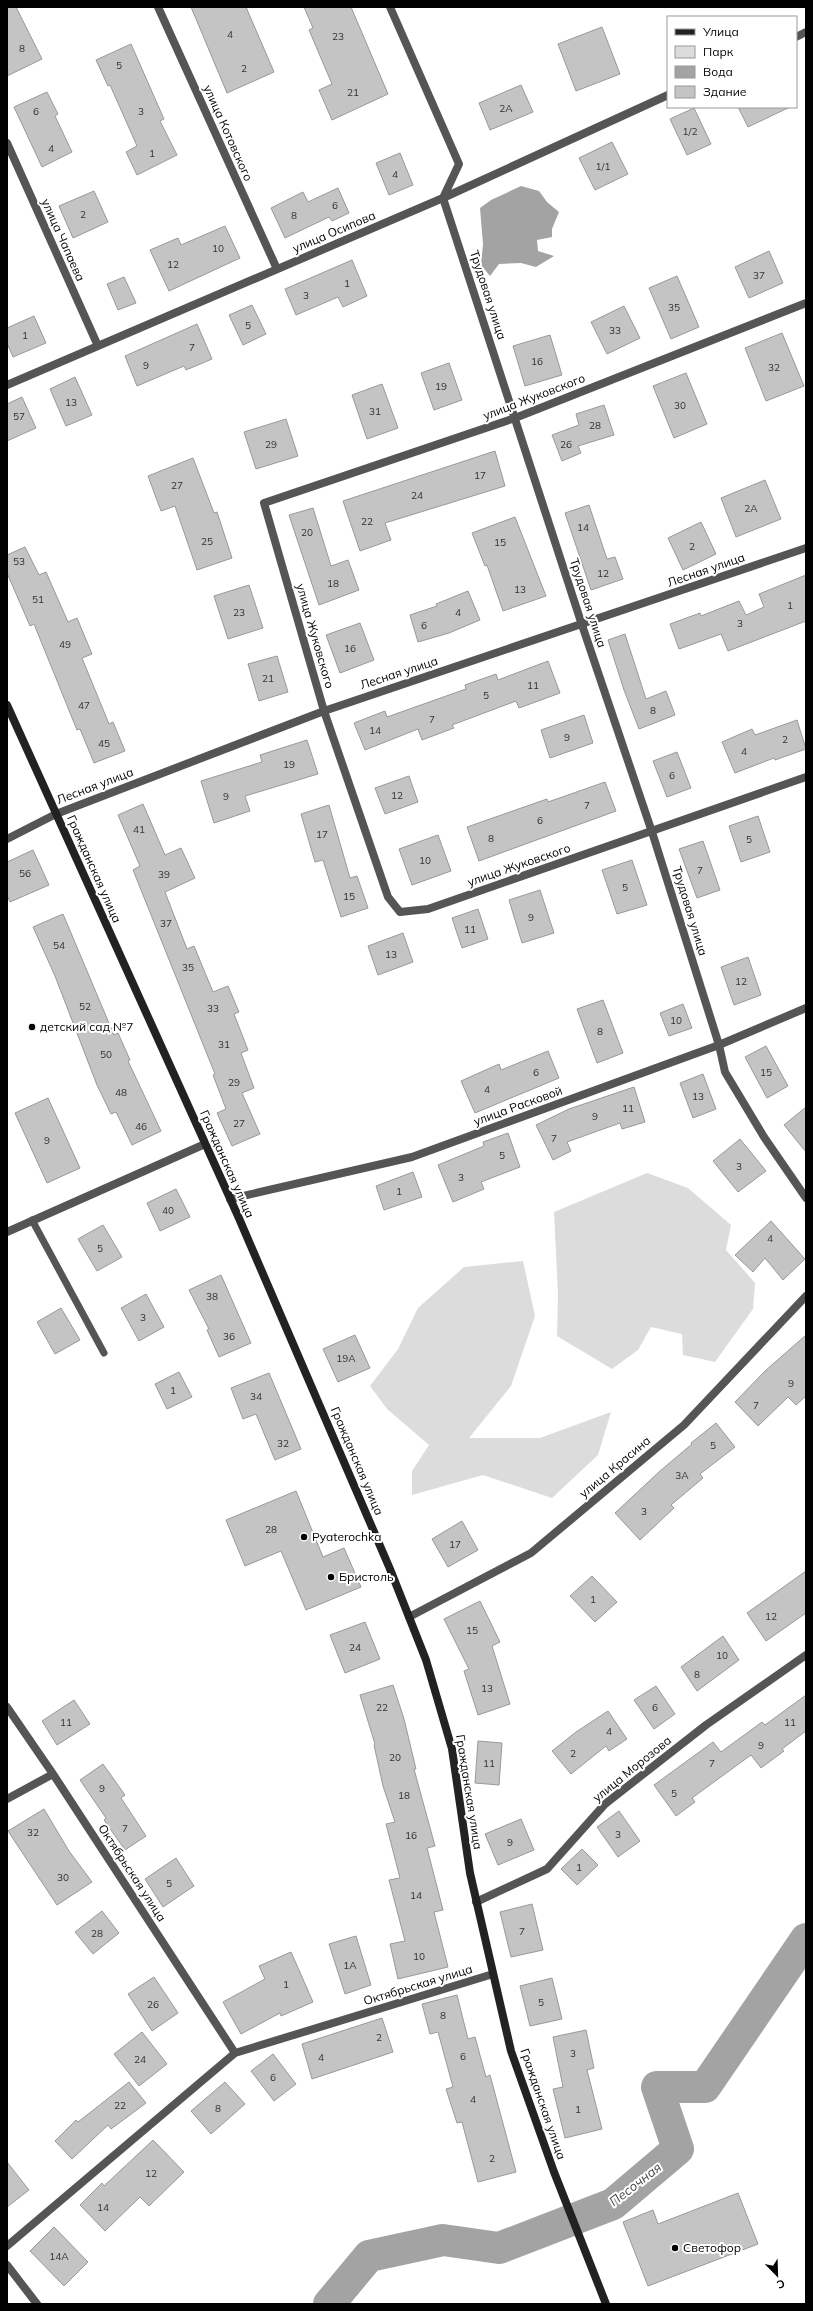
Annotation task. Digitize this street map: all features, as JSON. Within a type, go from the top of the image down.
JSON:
[{"type":"street","name":"улица Котовского","points":[[158,7],[277,270]]},
{"type":"street","points":[[390,7],[459,164],[444,198]]},
{"type":"street","points":[[797,36],[806,32]]},
{"type":"street","name":"улица Осипова","points":[[7,385],[444,198],[667,95]]},
{"type":"street","name":"улица Чапаева","points":[[7,143],[98,346]]},
{"type":"street","name":"Трудовая улица","points":[[444,198],[582,625],[652,832],[719,1045],[724,1072],[764,1137],[806,1198]]},
{"type":"street","name":"улица Жуковского","points":[[806,303],[515,418],[264,503],[324,711],[388,896],[400,912],[428,909],[806,777]]},
{"type":"street","name":"Лесная улица","points":[[7,839],[56,814],[324,711],[806,548]]},
{"type":"street","name":"Гражданская улица","points":[[7,705],[230,1199],[426,1660],[452,1749],[470,1873],[511,2051],[567,2206],[606,2304]]},
{"type":"street","name":"улица Расковой","points":[[230,1199],[412,1157],[719,1045],[806,1008]]},
{"type":"street","points":[[7,1232],[205,1144]]},
{"type":"street","name":"улица Красина","points":[[409,1617],[531,1553],[684,1425],[806,1296]]},
{"type":"street","name":"улица Морозова","points":[[476,1902],[547,1869],[605,1804],[706,1725],[806,1655]]},
{"type":"street","name":"Октябрьская улица","points":[[7,1707],[53,1774],[234,2053]]},
{"type":"street","points":[[7,1799],[53,1774]]},
{"type":"street","name":"Октябрьская улица","points":[[7,2246],[234,2053],[493,1974]]},
{"type":"street","points":[[7,2265],[37,2304]]},
{"type":"lane","points":[[32,1220],[104,1353]]},
{"type":"green space","points":[[647,1173],[688,1188],[731,1225],[726,1250],[755,1283],[753,1309],[715,1362],[683,1355],[682,1334],[651,1327],[638,1350],[612,1369],[557,1336],[558,1295],[554,1212]]},
{"type":"green space","points":[[523,1261],[535,1316],[511,1386],[469,1438],[540,1438],[611,1412],[598,1455],[552,1498],[483,1475],[412,1495],[412,1471],[429,1445],[387,1409],[370,1386],[398,1349],[418,1308],[464,1267]]},
{"type":"water","points":[[521,186],[539,191],[547,202],[559,212],[552,229],[552,237],[537,240],[538,251],[554,256],[536,267],[521,263],[499,264],[490,276],[481,265],[483,244],[480,208],[491,200]]},
{"type":"building","points":[[7,7],[16,7],[42,59],[7,76]]},
{"type":"building","points":[[191,7],[246,7],[274,72],[227,93]]},
{"type":"building","points":[[304,7],[351,7],[388,94],[332,120],[319,90],[332,84],[309,30],[313,28]]},
{"type":"building","points":[[602,27],[620,74],[576,91],[558,44]]},
{"type":"building","points":[[131,44],[164,119],[160,121],[177,155],[137,175],[126,152],[137,146],[110,85],[108,86],[96,60]]},
{"type":"building","points":[[521,85],[533,112],[490,130],[479,103]]},
{"type":"building","points":[[47,92],[58,114],[55,116],[72,152],[42,167],[14,107]]},
{"type":"building","points":[[694,108],[711,144],[687,155],[670,119]]},
{"type":"building","points":[[738,108],[788,108],[748,127]]},
{"type":"building","points":[[612,142],[628,174],[595,190],[579,158]]},
{"type":"building","points":[[400,153],[413,185],[389,195],[376,163]]},
{"type":"building","points":[[338,188],[349,213],[332,221],[329,217],[285,238],[271,208],[303,192],[308,202]]},
{"type":"building","points":[[94,191],[108,222],[73,238],[59,206]]},
{"type":"building","points":[[225,226],[240,258],[169,291],[150,250],[178,238],[181,245]]},
{"type":"building","points":[[769,251],[783,283],[749,298],[735,267]]},
{"type":"building","points":[[352,260],[367,296],[343,307],[338,297],[296,315],[285,289]]},
{"type":"building","points":[[677,276],[699,327],[671,339],[649,288]]},
{"type":"building","points":[[124,277],[136,303],[118,310],[107,284]]},
{"type":"building","points":[[252,305],[266,334],[243,345],[229,315]]},
{"type":"building","points":[[624,306],[640,338],[607,354],[591,322]]},
{"type":"building","points":[[34,316],[46,343],[13,357],[7,343],[7,328]]},
{"type":"building","points":[[197,324],[212,359],[186,370],[184,366],[137,386],[125,356]]},
{"type":"building","points":[[782,333],[804,386],[766,401],[745,348]]},
{"type":"building","points":[[550,335],[562,375],[525,386],[513,346]]},
{"type":"building","points":[[449,363],[462,400],[434,410],[421,373]]},
{"type":"building","points":[[686,373],[707,424],[674,438],[653,386]]},
{"type":"building","points":[[75,377],[92,415],[66,426],[50,389]]},
{"type":"building","points":[[382,384],[398,428],[367,439],[352,395]]},
{"type":"building","points":[[22,397],[36,428],[7,441],[7,404]]},
{"type":"building","points":[[604,405],[614,435],[578,446],[581,453],[562,461],[552,435],[579,425],[576,414]]},
{"type":"building","points":[[286,419],[298,456],[256,469],[244,432]]},
{"type":"building","points":[[495,451],[505,486],[385,523],[391,540],[360,551],[343,501]]},
{"type":"building","points":[[193,458],[214,513],[217,512],[232,558],[197,570],[175,506],[161,511],[148,476]]},
{"type":"building","points":[[765,480],[781,519],[736,537],[721,498]]},
{"type":"building","points":[[589,505],[607,559],[615,557],[623,579],[591,590],[565,513]]},
{"type":"building","points":[[313,508],[331,566],[348,560],[359,590],[319,605],[289,515]]},
{"type":"building","points":[[515,517],[546,596],[503,611],[487,565],[485,566],[472,533]]},
{"type":"building","points":[[701,522],[716,554],[683,570],[668,538]]},
{"type":"building","points":[[25,547],[39,575],[46,572],[68,622],[77,618],[92,654],[82,658],[109,724],[113,722],[125,751],[94,763],[80,729],[77,730],[34,624],[30,626],[7,573],[7,555]]},
{"type":"building","points":[[806,575],[806,621],[728,651],[721,634],[679,649],[670,624],[700,613],[701,616],[739,601],[746,615],[764,607],[759,594]]},
{"type":"building","points":[[249,585],[263,628],[228,639],[214,596]]},
{"type":"building","points":[[468,591],[480,620],[449,633],[418,642],[410,615],[437,606],[436,604]]},
{"type":"building","points":[[360,623],[374,660],[340,673],[326,635]]},
{"type":"building","points":[[625,634],[646,699],[666,691],[675,715],[639,729],[624,690],[608,640]]},
{"type":"building","points":[[277,656],[288,692],[259,701],[248,664]]},
{"type":"building","points":[[548,661],[560,693],[519,708],[516,701],[452,725],[454,728],[422,740],[418,729],[365,750],[354,723],[385,711],[387,717],[466,689],[465,685],[496,674],[498,680]]},
{"type":"building","points":[[584,715],[593,743],[550,758],[541,730]]},
{"type":"building","points":[[797,720],[806,749],[775,760],[774,758],[735,773],[722,742],[752,729],[755,735]]},
{"type":"building","points":[[307,740],[318,774],[245,796],[250,811],[214,823],[201,781],[262,762],[260,755]]},
{"type":"building","points":[[677,752],[691,788],[667,797],[653,761]]},
{"type":"building","points":[[409,776],[418,802],[385,814],[375,788]]},
{"type":"building","points":[[605,782],[616,811],[479,861],[467,827],[547,799],[548,802]]},
{"type":"building","points":[[143,804],[165,855],[181,848],[195,878],[165,892],[187,949],[194,946],[213,992],[228,986],[239,1012],[234,1014],[248,1050],[241,1053],[254,1088],[242,1093],[260,1134],[232,1146],[217,1113],[226,1109],[213,1075],[215,1074],[133,870],[140,866],[118,815]]},
{"type":"building","points":[[329,805],[350,878],[357,876],[368,908],[341,917],[323,860],[315,862],[301,814]]},
{"type":"building","points":[[758,816],[770,852],[741,862],[729,826]]},
{"type":"building","points":[[438,835],[451,871],[412,885],[399,849]]},
{"type":"building","points":[[703,841],[720,890],[697,898],[679,849]]},
{"type":"building","points":[[33,850],[49,885],[10,902],[7,895],[7,862]]},
{"type":"building","points":[[632,860],[647,905],[617,914],[602,870]]},
{"type":"building","points":[[540,890],[554,933],[522,943],[509,900]]},
{"type":"building","points":[[478,909],[488,939],[462,948],[452,918]]},
{"type":"building","points":[[63,914],[114,1035],[118,1033],[130,1060],[128,1061],[161,1131],[132,1145],[116,1112],[111,1114],[97,1085],[55,976],[33,927]]},
{"type":"building","points":[[403,933],[413,962],[378,975],[368,946]]},
{"type":"building","points":[[748,957],[761,995],[734,1005],[721,967]]},
{"type":"building","points":[[603,1000],[623,1053],[597,1063],[577,1009]]},
{"type":"building","points":[[683,1004],[692,1028],[669,1036],[660,1013]]},
{"type":"building","points":[[766,1046],[788,1086],[767,1098],[745,1057]]},
{"type":"building","points":[[548,1051],[559,1078],[475,1113],[461,1081],[499,1064],[501,1070]]},
{"type":"building","points":[[703,1074],[716,1109],[693,1118],[680,1083]]},
{"type":"building","points":[[634,1087],[645,1122],[622,1129],[620,1123],[567,1142],[571,1151],[553,1160],[536,1125],[569,1109]]},
{"type":"building","points":[[48,1098],[80,1168],[47,1183],[15,1113]]},
{"type":"building","points":[[806,1107],[806,1152],[784,1125]]},
{"type":"building","points":[[508,1133],[520,1167],[481,1182],[484,1189],[453,1202],[438,1165],[484,1146],[483,1142]]},
{"type":"building","points":[[740,1139],[766,1171],[738,1192],[713,1161]]},
{"type":"building","points":[[413,1172],[422,1197],[384,1210],[376,1186]]},
{"type":"building","points":[[176,1189],[190,1217],[160,1231],[147,1203]]},
{"type":"building","points":[[771,1221],[805,1259],[783,1280],[765,1258],[753,1272],[735,1255]]},
{"type":"building","points":[[103,1225],[122,1257],[97,1271],[78,1239]]},
{"type":"building","points":[[221,1275],[251,1343],[219,1357],[207,1330],[209,1329],[189,1290]]},
{"type":"building","points":[[146,1294],[164,1327],[139,1341],[121,1308]]},
{"type":"building","points":[[61,1308],[80,1340],[55,1354],[37,1322]]},
{"type":"building","points":[[355,1335],[370,1368],[338,1382],[323,1349]]},
{"type":"building","points":[[806,1335],[806,1396],[796,1405],[788,1397],[758,1426],[735,1402],[765,1371]]},
{"type":"building","points":[[179,1372],[192,1397],[167,1409],[155,1384]]},
{"type":"building","points":[[269,1373],[301,1449],[275,1460],[256,1414],[243,1419],[231,1388]]},
{"type":"building","points":[[716,1423],[735,1447],[700,1474],[703,1478],[671,1505],[674,1508],[640,1540],[615,1513],[660,1471],[692,1444],[691,1443]]},
{"type":"building","points":[[296,1491],[323,1557],[344,1548],[361,1587],[306,1610],[281,1551],[245,1566],[226,1520]]},
{"type":"building","points":[[462,1521],[478,1550],[448,1567],[432,1539]]},
{"type":"building","points":[[806,1571],[806,1613],[766,1641],[747,1613]]},
{"type":"building","points":[[592,1576],[617,1602],[595,1622],[570,1596]]},
{"type":"building","points":[[480,1601],[500,1642],[492,1646],[510,1704],[478,1715],[464,1671],[469,1669],[444,1619]]},
{"type":"building","points":[[365,1622],[380,1659],[345,1673],[330,1635]]},
{"type":"building","points":[[723,1636],[739,1660],[697,1691],[681,1667]]},
{"type":"building","points":[[393,1685],[404,1719],[416,1769],[414,1769],[435,1846],[427,1848],[443,1910],[434,1912],[448,1967],[398,1979],[390,1944],[405,1941],[389,1880],[400,1878],[386,1824],[395,1822],[383,1786],[375,1744],[360,1695]]},
{"type":"building","points":[[656,1686],[675,1714],[654,1729],[634,1700]]},
{"type":"building","points":[[806,1695],[806,1731],[782,1749],[784,1751],[761,1768],[751,1755],[692,1798],[695,1802],[676,1816],[654,1785],[713,1742],[721,1752],[762,1722],[765,1725]]},
{"type":"building","points":[[74,1700],[90,1724],[57,1745],[42,1721]]},
{"type":"building","points":[[608,1711],[627,1739],[609,1751],[606,1746],[571,1774],[552,1751],[576,1732]]},
{"type":"building","points":[[478,1741],[502,1743],[499,1785],[475,1783]]},
{"type":"building","points":[[103,1764],[125,1795],[121,1798],[146,1836],[125,1850],[104,1820],[106,1818],[80,1780]]},
{"type":"building","points":[[44,1809],[69,1851],[92,1882],[57,1905],[8,1831]]},
{"type":"building","points":[[619,1811],[640,1841],[618,1857],[597,1827]]},
{"type":"building","points":[[521,1819],[534,1850],[498,1865],[485,1834]]},
{"type":"building","points":[[582,1849],[598,1865],[577,1885],[561,1869]]},
{"type":"building","points":[[176,1858],[194,1886],[163,1907],[145,1879]]},
{"type":"building","points":[[532,1904],[543,1950],[511,1957],[500,1912]]},
{"type":"building","points":[[102,1911],[119,1933],[93,1954],[75,1932]]},
{"type":"building","points":[[356,1936],[371,1985],[345,1994],[329,1944]]},
{"type":"building","points":[[291,1952],[313,2002],[281,2016],[280,2013],[241,2034],[223,2002],[265,1979],[259,1966]]},
{"type":"building","points":[[154,1977],[178,2013],[152,2031],[128,1994]]},
{"type":"building","points":[[552,1978],[562,2019],[530,2026],[520,1986]]},
{"type":"building","points":[[457,1995],[468,2039],[475,2037],[486,2077],[490,2075],[516,2172],[478,2182],[462,2122],[457,2123],[446,2089],[453,2087],[438,2032],[430,2034],[422,2004]]},
{"type":"building","points":[[382,2018],[393,2052],[312,2079],[302,2044]]},
{"type":"building","points":[[586,2030],[594,2068],[587,2070],[602,2129],[565,2138],[553,2089],[563,2087],[553,2037]]},
{"type":"building","points":[[142,2032],[167,2064],[139,2086],[114,2054]]},
{"type":"building","points":[[273,2054],[296,2084],[274,2101],[251,2071]]},
{"type":"building","points":[[129,2082],[146,2103],[111,2129],[108,2125],[72,2159],[55,2141],[76,2120],[78,2122]]},
{"type":"building","points":[[225,2082],[245,2104],[211,2134],[191,2111]]},
{"type":"building","points":[[153,2140],[184,2172],[149,2206],[140,2197],[105,2231],[80,2205],[102,2183],[104,2186]]},
{"type":"building","points":[[7,2162],[29,2190],[7,2207]]},
{"type":"building","points":[[738,2193],[758,2244],[648,2286],[623,2222],[653,2210],[658,2224]]},
{"type":"building","points":[[54,2227],[88,2262],[64,2286],[30,2251]]},
{"type":"waterway","name":"Песочная","points":[[329,2304],[369,2256],[443,2240],[499,2248],[613,2204],[678,2149],[657,2087],[705,2087],[806,1939]]},
{"type":"place","name":"детский сад №7","points":[[32,1027]]},
{"type":"place","name":"Pyaterochka","points":[[304,1537]]},
{"type":"place","name":"Бристоль","points":[[331,1577]]},
{"type":"place","name":"Светофор","points":[[675,2248]]}]
